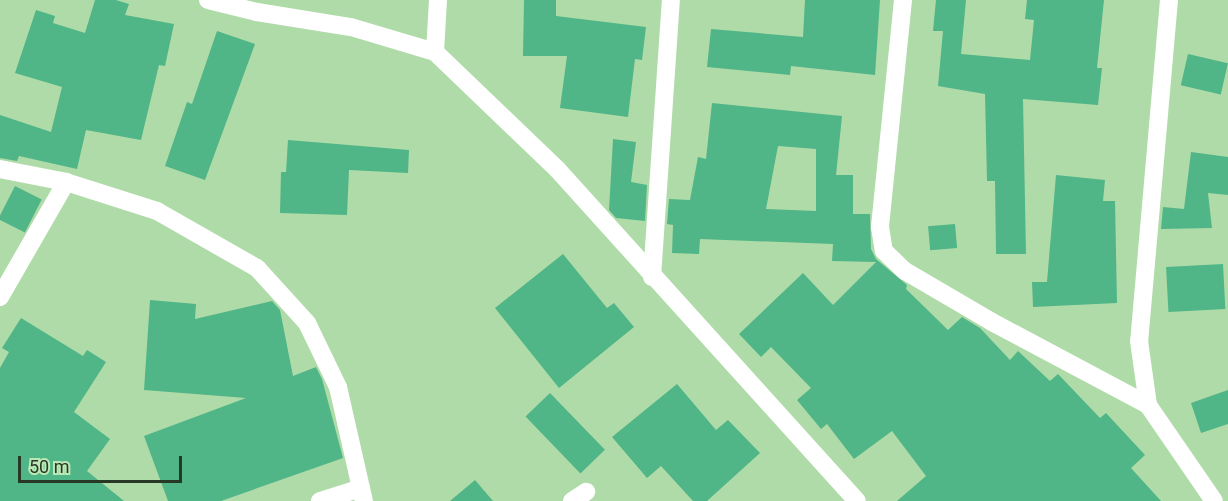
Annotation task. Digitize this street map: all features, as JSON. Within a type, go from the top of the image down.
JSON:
[{"type":"street","points":[[208,0],[257,12],[351,27],[435,52],[557,169],[652,277],[857,501]]},
{"type":"street","points":[[435,52],[438,0]]},
{"type":"street","points":[[652,277],[671,0]]},
{"type":"street","points":[[903,0],[880,227],[884,251],[905,271],[992,322],[1148,405]]},
{"type":"street","points":[[1169,0],[1139,341],[1148,405],[1214,501]]},
{"type":"street","points":[[0,169],[66,182],[157,211],[257,268],[308,323],[338,387],[363,495],[320,501]]},
{"type":"street","points":[[0,297],[66,182]]},
{"type":"building","points":[[95,0],[116,0],[129,4],[125,15],[174,24],[165,66],[159,65],[141,140],[86,130],[77,169],[19,156],[17,161],[0,158],[0,115],[51,132],[62,87],[15,73],[36,10],[55,16],[53,23],[85,33]]},
{"type":"building","points":[[524,0],[556,0],[556,16],[646,27],[642,60],[635,59],[628,117],[560,108],[567,56],[523,56]]},
{"type":"building","points":[[805,0],[880,0],[875,75],[791,66],[790,75],[707,67],[711,29],[803,37]]},
{"type":"building","points":[[936,0],[966,0],[961,54],[1030,60],[1034,20],[1025,19],[1027,0],[1104,0],[1097,68],[1102,68],[1098,105],[1023,99],[1026,254],[996,254],[995,181],[987,181],[985,94],[938,86],[943,31],[933,31]]},
{"type":"building","points":[[217,31],[255,44],[205,180],[165,166],[187,102],[192,104]]},
{"type":"building","points":[[1188,54],[1228,63],[1221,94],[1181,85]]},
{"type":"building","points":[[712,103],[842,116],[836,175],[853,175],[853,214],[870,214],[871,249],[876,259],[907,285],[906,289],[948,330],[962,317],[980,328],[1010,360],[1018,351],[1050,381],[1058,374],[1100,418],[1106,413],[1145,455],[1131,468],[1161,501],[897,501],[926,476],[892,431],[854,459],[827,424],[821,429],[797,400],[811,388],[771,347],[761,357],[739,334],[803,273],[833,305],[876,262],[832,261],[833,244],[700,239],[699,254],[672,253],[673,225],[667,224],[669,199],[690,200],[698,157],[706,159]],"holes":[[[778,146],[816,149],[816,211],[766,209]]]},
{"type":"building","points":[[613,139],[636,142],[631,182],[647,185],[645,221],[616,218],[609,210]]},
{"type":"building","points":[[288,140],[409,150],[408,173],[349,170],[347,215],[280,213],[281,172],[286,172]]},
{"type":"building","points":[[1191,152],[1228,157],[1228,195],[1208,193],[1212,228],[1161,229],[1163,207],[1184,209]]},
{"type":"building","points":[[1056,175],[1105,180],[1103,201],[1115,201],[1117,303],[1033,307],[1032,282],[1047,282]]},
{"type":"building","points":[[15,186],[42,200],[25,233],[0,220]]},
{"type":"building","points":[[955,224],[957,248],[930,250],[928,226]]},
{"type":"building","points":[[563,254],[607,308],[614,303],[634,327],[559,388],[495,308]]},
{"type":"building","points":[[1223,264],[1225,309],[1168,312],[1166,267]]},
{"type":"building","points":[[150,300],[196,304],[195,319],[272,301],[280,310],[293,376],[316,367],[322,379],[343,458],[221,501],[168,501],[144,436],[246,398],[144,390]]},
{"type":"building","points":[[21,318],[83,356],[87,350],[106,362],[74,412],[110,439],[87,471],[124,501],[0,501],[0,368],[9,352],[2,348]]},
{"type":"building","points":[[677,384],[716,430],[728,420],[760,453],[707,501],[693,501],[661,466],[647,478],[612,437]]},
{"type":"building","points":[[1228,390],[1228,424],[1201,433],[1191,403]]},
{"type":"building","points":[[550,393],[605,450],[580,473],[526,417]]},
{"type":"building","points":[[475,480],[493,501],[450,501]]}]
